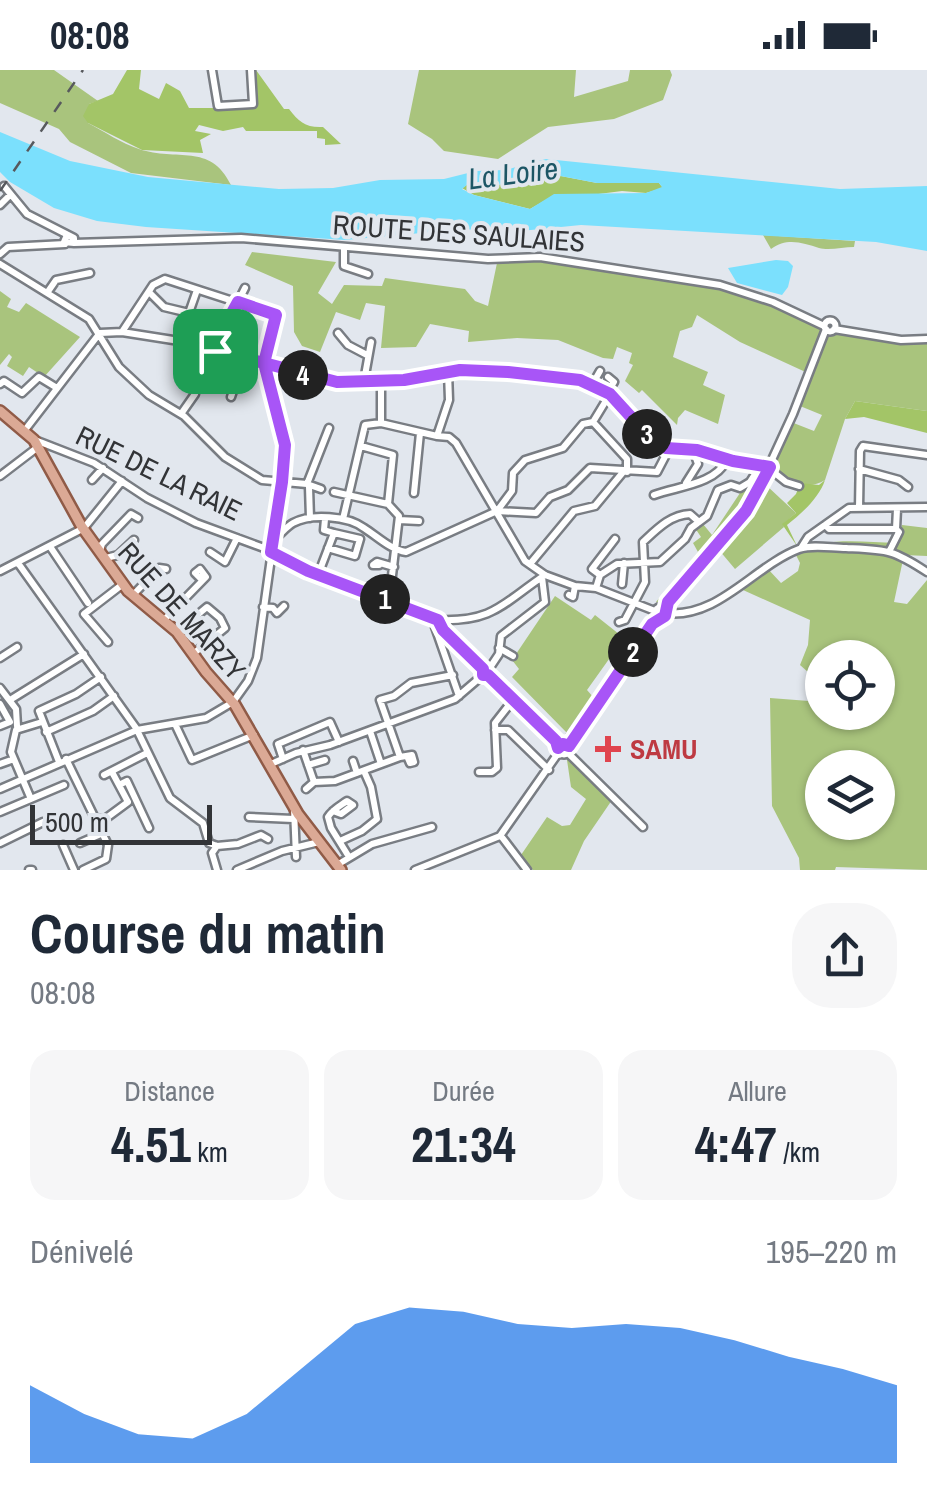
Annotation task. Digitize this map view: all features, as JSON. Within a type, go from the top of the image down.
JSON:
[{"type":"main road","name":"RUE DE MARZY","points":[[0,411],[36,444],[83,529],[122,584],[177,632],[233,702],[255,735],[293,815],[339,867]]},
{"type":"street","points":[[212,70],[218,106],[254,104],[251,70]]},
{"type":"street","points":[[2,184],[27,214],[67,238]]},
{"type":"street","points":[[0,205],[10,195]]},
{"type":"street","name":"ROUTE DES SAULAIES","points":[[0,254],[8,247],[67,238],[89,243],[241,238],[488,259],[540,257],[720,286],[762,298],[830,327],[901,340],[927,340]]},
{"type":"street","points":[[344,248],[344,266],[368,274]]},
{"type":"street","points":[[0,264],[89,318],[119,366],[149,395],[182,414],[218,452],[262,480],[282,480],[321,489]]},
{"type":"street","points":[[47,294],[56,280],[90,274]]},
{"type":"street","points":[[0,789],[136,730],[206,718],[233,702],[257,658],[282,480],[284,443],[264,363],[276,315],[165,279],[148,292],[122,332]]},
{"type":"street","points":[[214,350],[245,288]]},
{"type":"street","points":[[148,292],[164,307],[188,313],[197,290]]},
{"type":"street","points":[[415,870],[501,836],[662,611],[746,511],[830,327]]},
{"type":"street","points":[[25,430],[100,333],[122,332],[214,350],[337,382],[448,372],[508,372],[580,380],[609,393],[652,440],[669,449],[693,449],[726,460],[766,466],[798,486]]},
{"type":"street","points":[[338,333],[348,345],[367,355]]},
{"type":"street","points":[[364,381],[371,342]]},
{"type":"street","points":[[231,397],[244,358]]},
{"type":"street","points":[[592,385],[600,371]]},
{"type":"street","points":[[437,436],[449,400],[448,372]]},
{"type":"street","points":[[0,384],[4,382],[22,393],[39,376],[57,388]]},
{"type":"street","points":[[270,546],[293,523],[310,518],[343,519],[406,552],[496,511],[512,491],[513,473],[525,460],[563,448],[583,424],[593,422],[614,382],[608,377]]},
{"type":"street","points":[[381,380],[381,423]]},
{"type":"street","points":[[182,414],[195,394]]},
{"type":"street","points":[[530,564],[574,511],[595,506],[625,472],[627,458],[593,422]]},
{"type":"street","points":[[343,519],[365,425],[381,423],[450,437],[522,558],[544,576],[684,614],[716,601],[805,544],[849,508],[927,507]]},
{"type":"street","points":[[310,518],[308,485],[329,428]]},
{"type":"street","points":[[414,493],[420,433]]},
{"type":"street","points":[[0,476],[36,444]]},
{"type":"street","name":"RUE DE LA RAIE","points":[[36,444],[102,468],[170,511],[237,538],[270,546],[318,574],[438,623]]},
{"type":"street","points":[[361,446],[389,453],[388,504],[399,520],[390,601]]},
{"type":"street","points":[[859,508],[863,446],[927,455]]},
{"type":"street","points":[[20,449],[27,456]]},
{"type":"street","points":[[496,511],[536,513],[550,496],[568,490],[586,470],[653,474],[662,467],[669,449]]},
{"type":"street","points":[[684,486],[698,464],[693,449]]},
{"type":"street","points":[[654,495],[716,474],[726,460]]},
{"type":"street","points":[[596,588],[600,575],[624,563],[660,562],[707,516],[718,490],[731,485],[740,488],[766,466]]},
{"type":"street","points":[[92,480],[102,468]]},
{"type":"street","points":[[860,470],[899,480],[908,487]]},
{"type":"street","points":[[0,571],[83,529],[122,481]]},
{"type":"street","points":[[334,492],[388,504]]},
{"type":"street","points":[[890,550],[899,532],[896,509]]},
{"type":"street","points":[[619,622],[625,620],[645,582],[647,563],[642,544],[663,524],[686,513],[699,522]]},
{"type":"street","points":[[325,519],[323,535],[360,539],[355,556],[328,548]]},
{"type":"street","points":[[125,520],[102,544],[102,555],[118,555],[134,540]]},
{"type":"street","points":[[399,520],[420,521]]},
{"type":"street","points":[[825,525],[829,529],[896,529]]},
{"type":"street","points":[[318,574],[332,536]]},
{"type":"street","points":[[210,552],[225,562],[237,538]]},
{"type":"street","points":[[600,575],[592,569],[616,539]]},
{"type":"street","points":[[805,544],[890,550],[927,572]]},
{"type":"street","points":[[50,548],[88,604]]},
{"type":"street","points":[[18,563],[136,730],[170,798],[202,823],[210,843],[238,844],[266,831],[272,855]]},
{"type":"street","points":[[622,584],[624,563]]},
{"type":"street","points":[[378,565],[394,567]]},
{"type":"street","points":[[132,595],[159,568],[166,569]]},
{"type":"street","points":[[438,623],[486,616],[544,576]]},
{"type":"street","points":[[270,764],[460,696],[486,672],[502,636],[544,604],[544,576]]},
{"type":"street","points":[[163,621],[202,580]]},
{"type":"street","points":[[108,642],[84,614],[122,584]]},
{"type":"street","points":[[569,595],[573,597],[575,586]]},
{"type":"street","points":[[177,632],[208,606],[229,626],[193,654]]},
{"type":"street","points":[[263,607],[274,608]]},
{"type":"street","points":[[438,623],[643,827]]},
{"type":"street","points":[[438,623],[436,637],[460,696]]},
{"type":"street","points":[[0,658],[17,647]]},
{"type":"street","points":[[499,648],[513,656]]},
{"type":"street","points":[[10,700],[84,654]]},
{"type":"street","points":[[55,660],[60,670]]},
{"type":"street","points":[[306,788],[314,782],[335,781],[404,757],[380,700],[394,696],[410,683],[453,675]]},
{"type":"street","points":[[83,870],[96,867],[108,855],[102,832],[38,711],[74,696],[101,677]]},
{"type":"street","points":[[0,688],[16,709],[17,729],[11,746],[31,800]]},
{"type":"street","points":[[46,732],[93,711],[114,696]]},
{"type":"street","points":[[480,772],[497,768],[497,718],[514,700]]},
{"type":"street","points":[[0,704],[10,722],[0,726]]},
{"type":"street","points":[[17,729],[42,722]]},
{"type":"street","points":[[283,759],[278,744],[330,722],[339,742]]},
{"type":"street","points":[[175,724],[192,760],[255,735]]},
{"type":"street","points":[[495,730],[508,730],[549,770]]},
{"type":"street","points":[[370,731],[381,764]]},
{"type":"street","points":[[304,750],[314,782]]},
{"type":"street","points":[[147,753],[108,774],[119,785],[127,782],[132,800],[149,828]]},
{"type":"street","points":[[0,764],[14,759]]},
{"type":"street","points":[[308,765],[325,760]]},
{"type":"street","points":[[340,841],[362,832],[377,820],[374,799],[352,761]]},
{"type":"street","points":[[0,812],[64,785]]},
{"type":"street","points":[[97,819],[105,819],[132,800]]},
{"type":"street","points":[[334,810],[328,820],[349,857]]},
{"type":"street","points":[[249,817],[293,815],[296,853]]},
{"type":"street","points":[[0,843],[43,822]]},
{"type":"street","points":[[339,867],[372,844],[432,827]]},
{"type":"street","points":[[80,842],[102,832]]},
{"type":"street","points":[[501,836],[528,870]]},
{"type":"street","points":[[237,870],[319,842]]},
{"type":"street","points":[[64,845],[74,870]]},
{"type":"street","points":[[217,846],[212,854],[217,870]]},
{"type":"green space","points":[[0,70],[54,70],[98,101],[89,104],[88,123],[139,149],[203,158],[223,172],[231,185],[131,173],[70,142],[59,129],[0,103]]},
{"type":"green space","points":[[127,70],[141,70],[139,89],[159,99],[166,83],[180,91],[189,108],[257,108],[256,70],[284,109],[307,125],[323,127],[341,144],[325,145],[325,139],[317,138],[317,131],[246,131],[243,127],[223,131],[199,125],[195,131],[211,134],[200,140],[203,153],[142,150],[88,123],[83,116],[89,104],[113,94]]},
{"type":"green space","points":[[419,70],[576,70],[574,97],[628,81],[630,70],[670,70],[672,75],[663,100],[614,119],[548,127],[498,159],[444,151],[408,124]]},
{"type":"green space","points":[[545,173],[597,183],[659,183],[663,188],[646,193],[622,191],[544,201],[530,209],[474,195],[462,188],[468,184],[498,185]]},
{"type":"green space","points":[[763,235],[855,241],[854,247],[823,249],[789,242],[771,249]]},
{"type":"green space","points":[[252,252],[336,262],[318,293],[332,304],[344,285],[382,286],[385,278],[465,289],[475,301],[488,306],[497,263],[553,260],[710,285],[758,298],[840,333],[927,343],[927,411],[855,401],[825,480],[812,485],[798,484],[773,470],[766,485],[796,513],[784,527],[735,569],[719,550],[670,609],[656,602],[698,552],[693,543],[701,537],[695,528],[703,524],[712,535],[740,493],[776,455],[791,422],[814,431],[822,415],[800,406],[812,375],[740,342],[697,315],[692,327],[680,331],[673,357],[708,372],[703,385],[725,395],[718,424],[685,410],[677,425],[642,390],[639,393],[625,381],[633,365],[629,363],[632,353],[617,347],[613,359],[558,340],[468,342],[469,331],[430,324],[416,347],[381,348],[385,306],[366,303],[360,320],[336,312],[320,352],[302,346],[294,332],[293,286],[245,265]]},
{"type":"green space","points":[[0,291],[11,299],[7,307],[19,312],[26,303],[80,337],[44,377],[29,367],[23,376],[7,366],[12,357],[9,354],[0,365]]},
{"type":"green space","points":[[855,401],[927,411],[927,433],[864,417],[845,419]]},
{"type":"green space","points":[[825,480],[814,499],[787,525],[797,546],[782,524],[796,513],[787,503],[800,483],[819,485]]},
{"type":"green space","points":[[902,525],[927,528],[927,556],[904,555],[894,602],[907,604],[927,580],[927,870],[800,870],[799,858],[772,806],[770,698],[805,701],[805,730],[895,730],[895,640],[808,640],[810,620],[743,590],[744,585],[768,569],[781,583],[798,571],[800,563],[795,553],[819,544],[896,543]]},
{"type":"green space","points":[[555,596],[591,620],[595,615],[624,638],[587,690],[594,698],[568,734],[512,677],[519,669],[512,660]]},
{"type":"green space","points":[[567,760],[612,800],[584,841],[571,870],[533,870],[521,855],[547,817],[562,826],[570,825],[586,799],[571,787]]},
{"type":"water","name":"La Loire","points":[[0,132],[70,161],[148,177],[279,189],[444,179],[546,159],[840,189],[927,186],[927,251],[876,242],[581,225],[500,233],[465,229],[345,240],[146,227],[97,221],[54,208],[0,172]],"holes":[[[545,173],[597,183],[659,183],[662,187],[646,193],[554,194],[530,209],[462,189],[468,184],[498,185]]]},
{"type":"water","points":[[788,261],[793,266],[782,295],[737,283],[728,268]]},
{"type":"railway","points":[[0,191],[83,70]]},
{"type":"place","name":"SAMU","points":[[608,749]]},
{"type":"route","points":[[215,351],[238,302],[276,315],[264,363],[337,382],[404,380],[460,370],[580,380],[610,394],[652,440],[666,448],[697,450],[770,467],[746,511],[668,602],[665,616],[652,624],[569,746],[563,744],[558,748],[556,741],[488,675],[483,675],[483,669],[443,630],[438,620],[308,571],[271,552],[285,458],[281,424],[264,363],[215,351]]}]
